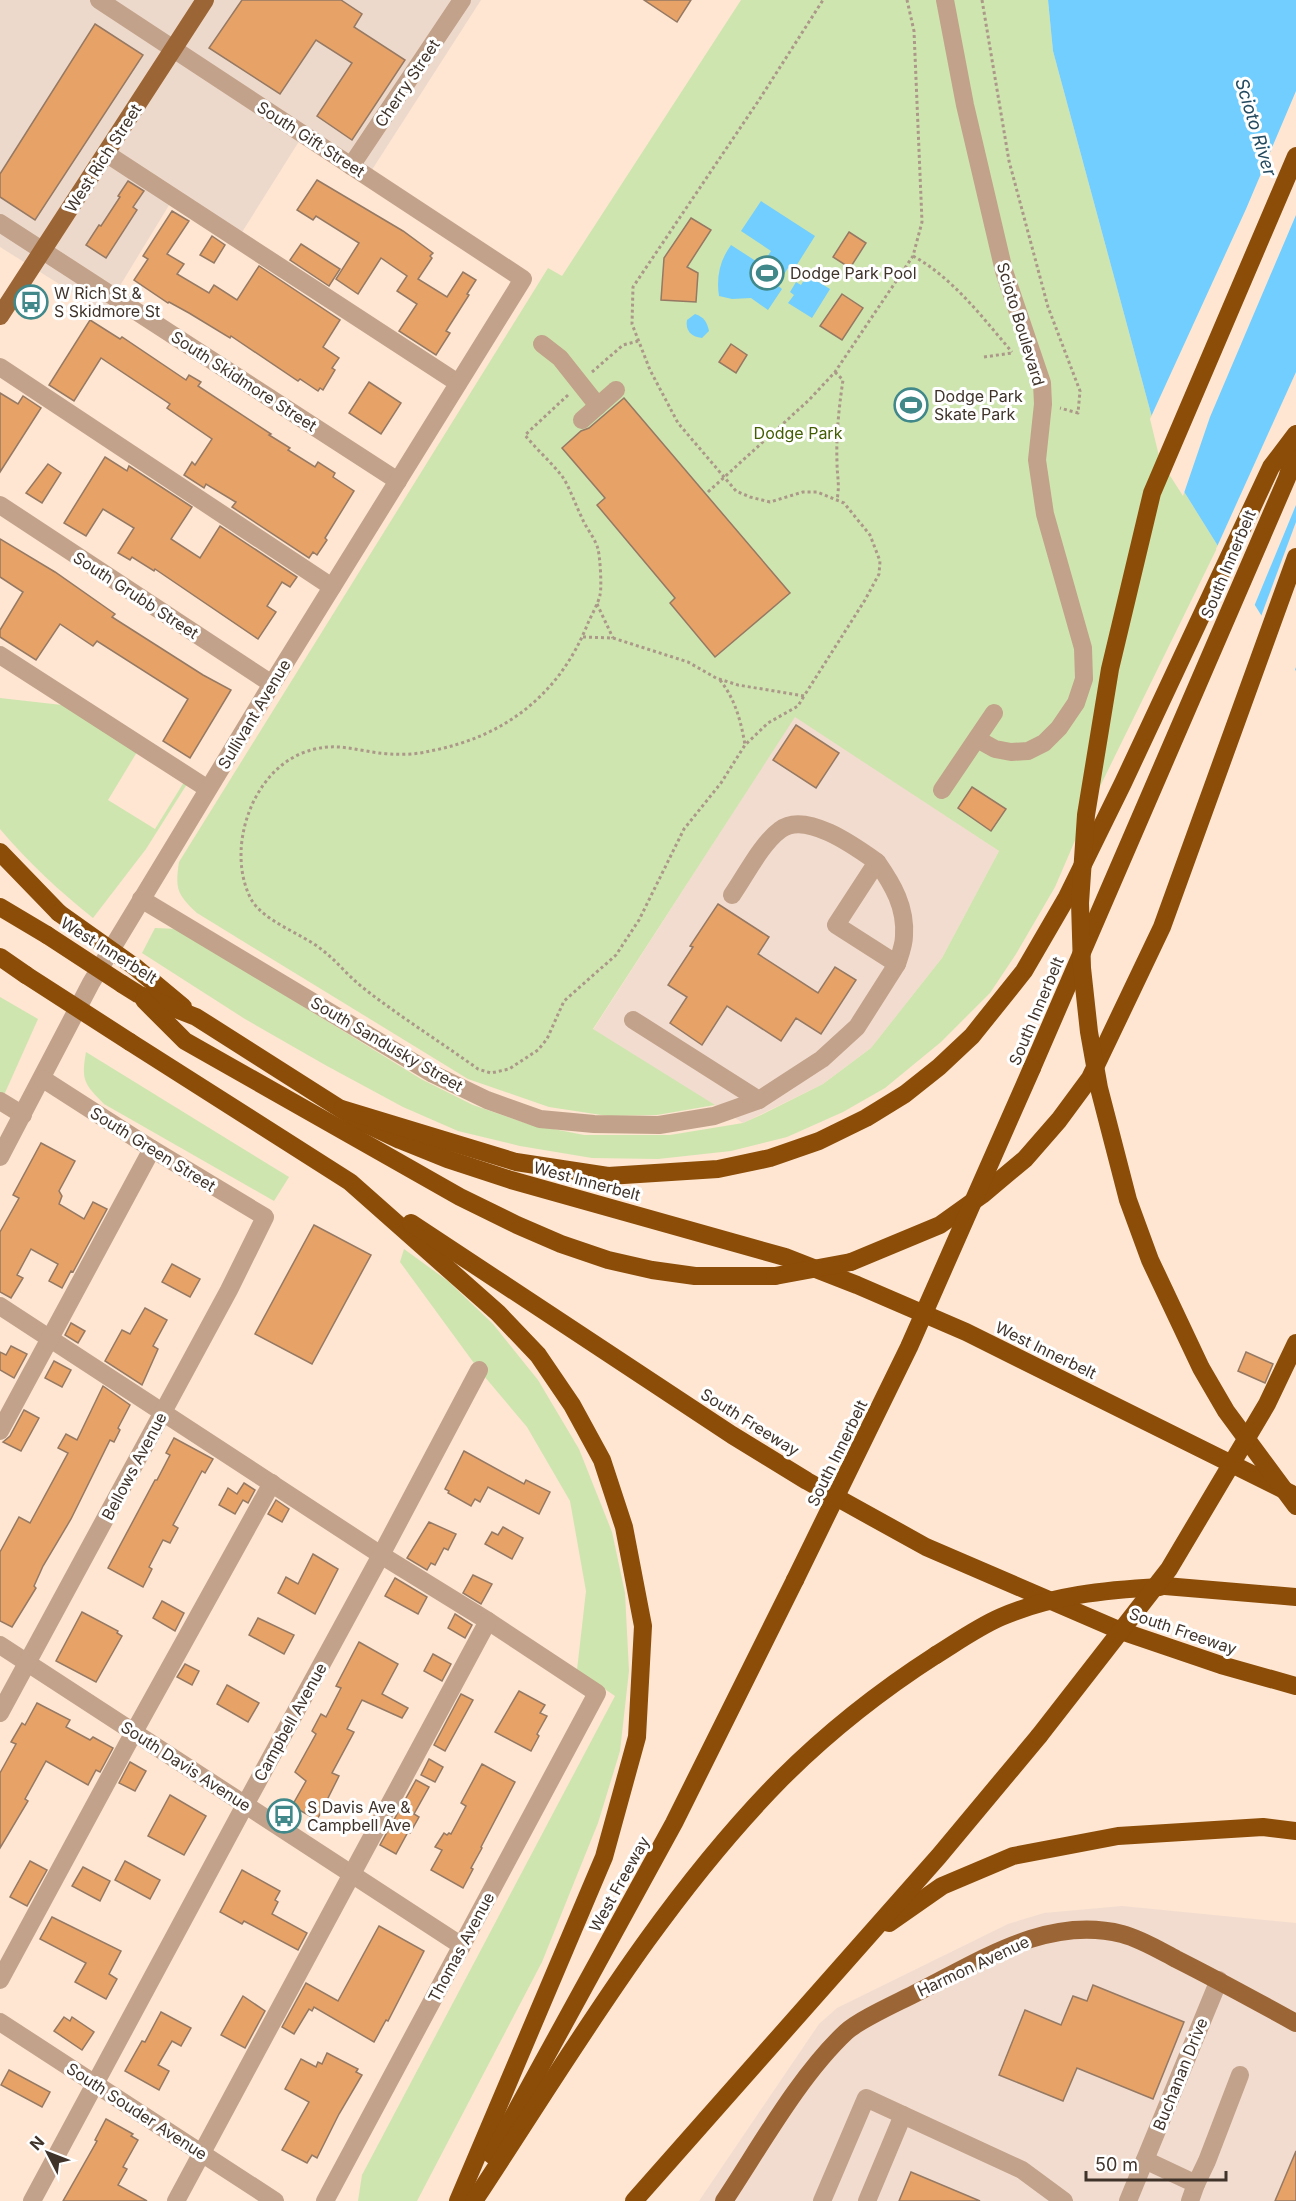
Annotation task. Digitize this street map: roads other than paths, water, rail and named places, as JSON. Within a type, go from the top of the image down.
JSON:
[{"type":"highway","points":[[1296,156],[1152,493],[1110,669],[1086,815],[1080,903],[1082,968],[1089,1032],[1109,1135],[1128,1200],[1150,1260],[1201,1368],[1226,1411],[1296,1506]]},
{"type":"highway","points":[[342,1109],[516,1162],[608,1176],[718,1169],[770,1158],[838,1132],[905,1094],[939,1067],[972,1036],[1024,971],[1067,897],[1088,855],[1271,467],[1296,434]]},
{"type":"highway","name":"South Innerbelt","points":[[795,1580],[909,1347],[1287,478],[1296,450]]},
{"type":"highway","points":[[138,994],[185,1041],[460,1197],[561,1244],[608,1260],[652,1270],[695,1276],[775,1276],[851,1262],[940,1225],[982,1195],[1025,1159],[1059,1120],[1090,1078],[1162,927],[1296,557]]},
{"type":"highway","points":[[0,852],[59,913],[135,967],[196,1017]]},
{"type":"highway","name":"West Innerbelt","points":[[0,907],[138,994],[196,1017],[379,1130],[447,1159],[511,1180],[785,1257],[846,1281],[966,1332],[1296,1496]]},
{"type":"highway","points":[[0,957],[350,1182],[498,1312],[538,1355],[572,1405],[602,1460],[624,1527],[643,1626],[637,1737],[604,1857],[458,2201]]},
{"type":"highway","points":[[0,967],[26,975]]},
{"type":"highway","name":"South Freeway","points":[[350,1182],[732,1435],[807,1481],[926,1546],[1121,1630],[1221,1665],[1296,1686]]},
{"type":"highway","points":[[634,2201],[939,1856],[1039,1736],[1169,1569],[1267,1404],[1296,1343]]},
{"type":"highway","name":"West Freeway","points":[[466,2201],[674,1823],[795,1580]]},
{"type":"highway","points":[[474,2201],[604,2002],[658,1924],[729,1835],[781,1779],[837,1728],[885,1689],[936,1654],[999,1618],[1046,1601],[1098,1591],[1165,1586],[1296,1596]]},
{"type":"highway","points":[[865,1941],[942,1886],[1013,1857],[1118,1836],[1263,1827],[1296,1831]]},
{"type":"main road","name":"West Rich Street","points":[[0,316],[107,154],[204,0]]},
{"type":"main road","name":"Harmon Avenue","points":[[724,2201],[808,2075],[848,2031],[1003,1949],[1031,1938],[1064,1931],[1122,1934],[1218,1980],[1296,2023]]},
{"type":"street","name":"South Gift Street","points":[[99,0],[523,279]]},
{"type":"street","name":"Cherry Street","points":[[351,165],[462,0]]},
{"type":"street","name":"Scioto Boulevard","points":[[945,0],[965,105],[1002,260],[1042,383],[1043,404],[1037,460],[1043,503],[1083,648],[1084,679],[1076,703],[1059,728],[1044,743],[1028,751],[1011,752],[995,749],[977,739]]},
{"type":"street","points":[[107,154],[458,383]]},
{"type":"street","name":"South Skidmore Street","points":[[0,223],[398,481]]},
{"type":"street","name":"Sullivant Avenue","points":[[0,1157],[43,1079],[91,983],[141,898],[523,279]]},
{"type":"street","points":[[542,344],[560,358],[598,406]]},
{"type":"street","points":[[0,367],[332,587]]},
{"type":"street","points":[[582,420],[616,390]]},
{"type":"street","name":"South Grubb Street","points":[[0,505],[272,684]]},
{"type":"street","points":[[0,655],[208,789]]},
{"type":"street","points":[[942,790],[994,713]]},
{"type":"street","points":[[732,895],[766,845],[780,829],[795,823],[822,830],[846,841],[877,862],[837,925],[897,964]]},
{"type":"street","name":"South Sandusky Street","points":[[141,898],[434,1074],[487,1100],[540,1119],[594,1124],[659,1125],[714,1116],[759,1100],[822,1059],[856,1027],[897,964],[905,937],[902,907],[894,886],[877,862]]},
{"type":"street","points":[[633,1020],[759,1100]]},
{"type":"street","name":"South Green Street","points":[[43,1079],[152,1149],[265,1217]]},
{"type":"street","points":[[0,1101],[23,1115]]},
{"type":"street","points":[[0,1431],[152,1149]]},
{"type":"street","name":"Bellows Avenue","points":[[0,1713],[265,1217]]},
{"type":"street","points":[[0,1306],[381,1555],[488,1621],[176,2201]]},
{"type":"street","name":"Campbell Avenue","points":[[32,2201],[479,1370]]},
{"type":"street","points":[[0,1980],[272,1483]]},
{"type":"street","name":"Thomas Avenue","points":[[324,2201],[597,1693],[488,1621]]},
{"type":"street","name":"South Davis Avenue","points":[[0,1645],[462,1946]]},
{"type":"street","name":"Buchanan Drive","points":[[1128,2201],[1218,1980]]},
{"type":"street","name":"South Souder Avenue","points":[[0,2022],[275,2201]]},
{"type":"street","points":[[1145,2160],[1193,2193],[1240,2075]]},
{"type":"street","points":[[822,2201],[866,2098],[1022,2170],[1064,2201]]},
{"type":"street","points":[[867,2201],[903,2115]]},
{"type":"water","name":"Scioto River","points":[[1048,0],[1296,0],[1296,671],[1163,458],[1053,51]]},
{"type":"water","points":[[761,201],[815,236],[793,271],[788,268],[777,285],[782,289],[768,310],[751,298],[732,299],[719,296],[718,289],[722,263],[731,245],[762,265],[771,251],[741,231]]},
{"type":"water","points":[[807,275],[830,289],[812,318],[788,303],[794,295],[790,292],[796,282],[801,285]]},
{"type":"water","points":[[695,314],[703,318],[709,331],[702,338],[692,335],[687,327],[687,320]]},
{"type":"place","name":"Dodge Park Pool","points":[[767,273]]},
{"type":"place","name":"W Rich St & S Skidmore St","points":[[31,302]]},
{"type":"place","name":"Dodge Park Skate Park","points":[[911,405]]},
{"type":"place","name":"S Davis Ave & Campbell Ave","points":[[284,1816]]},
{"type":"park label","name":"Dodge Park","points":[[798,433]]}]
